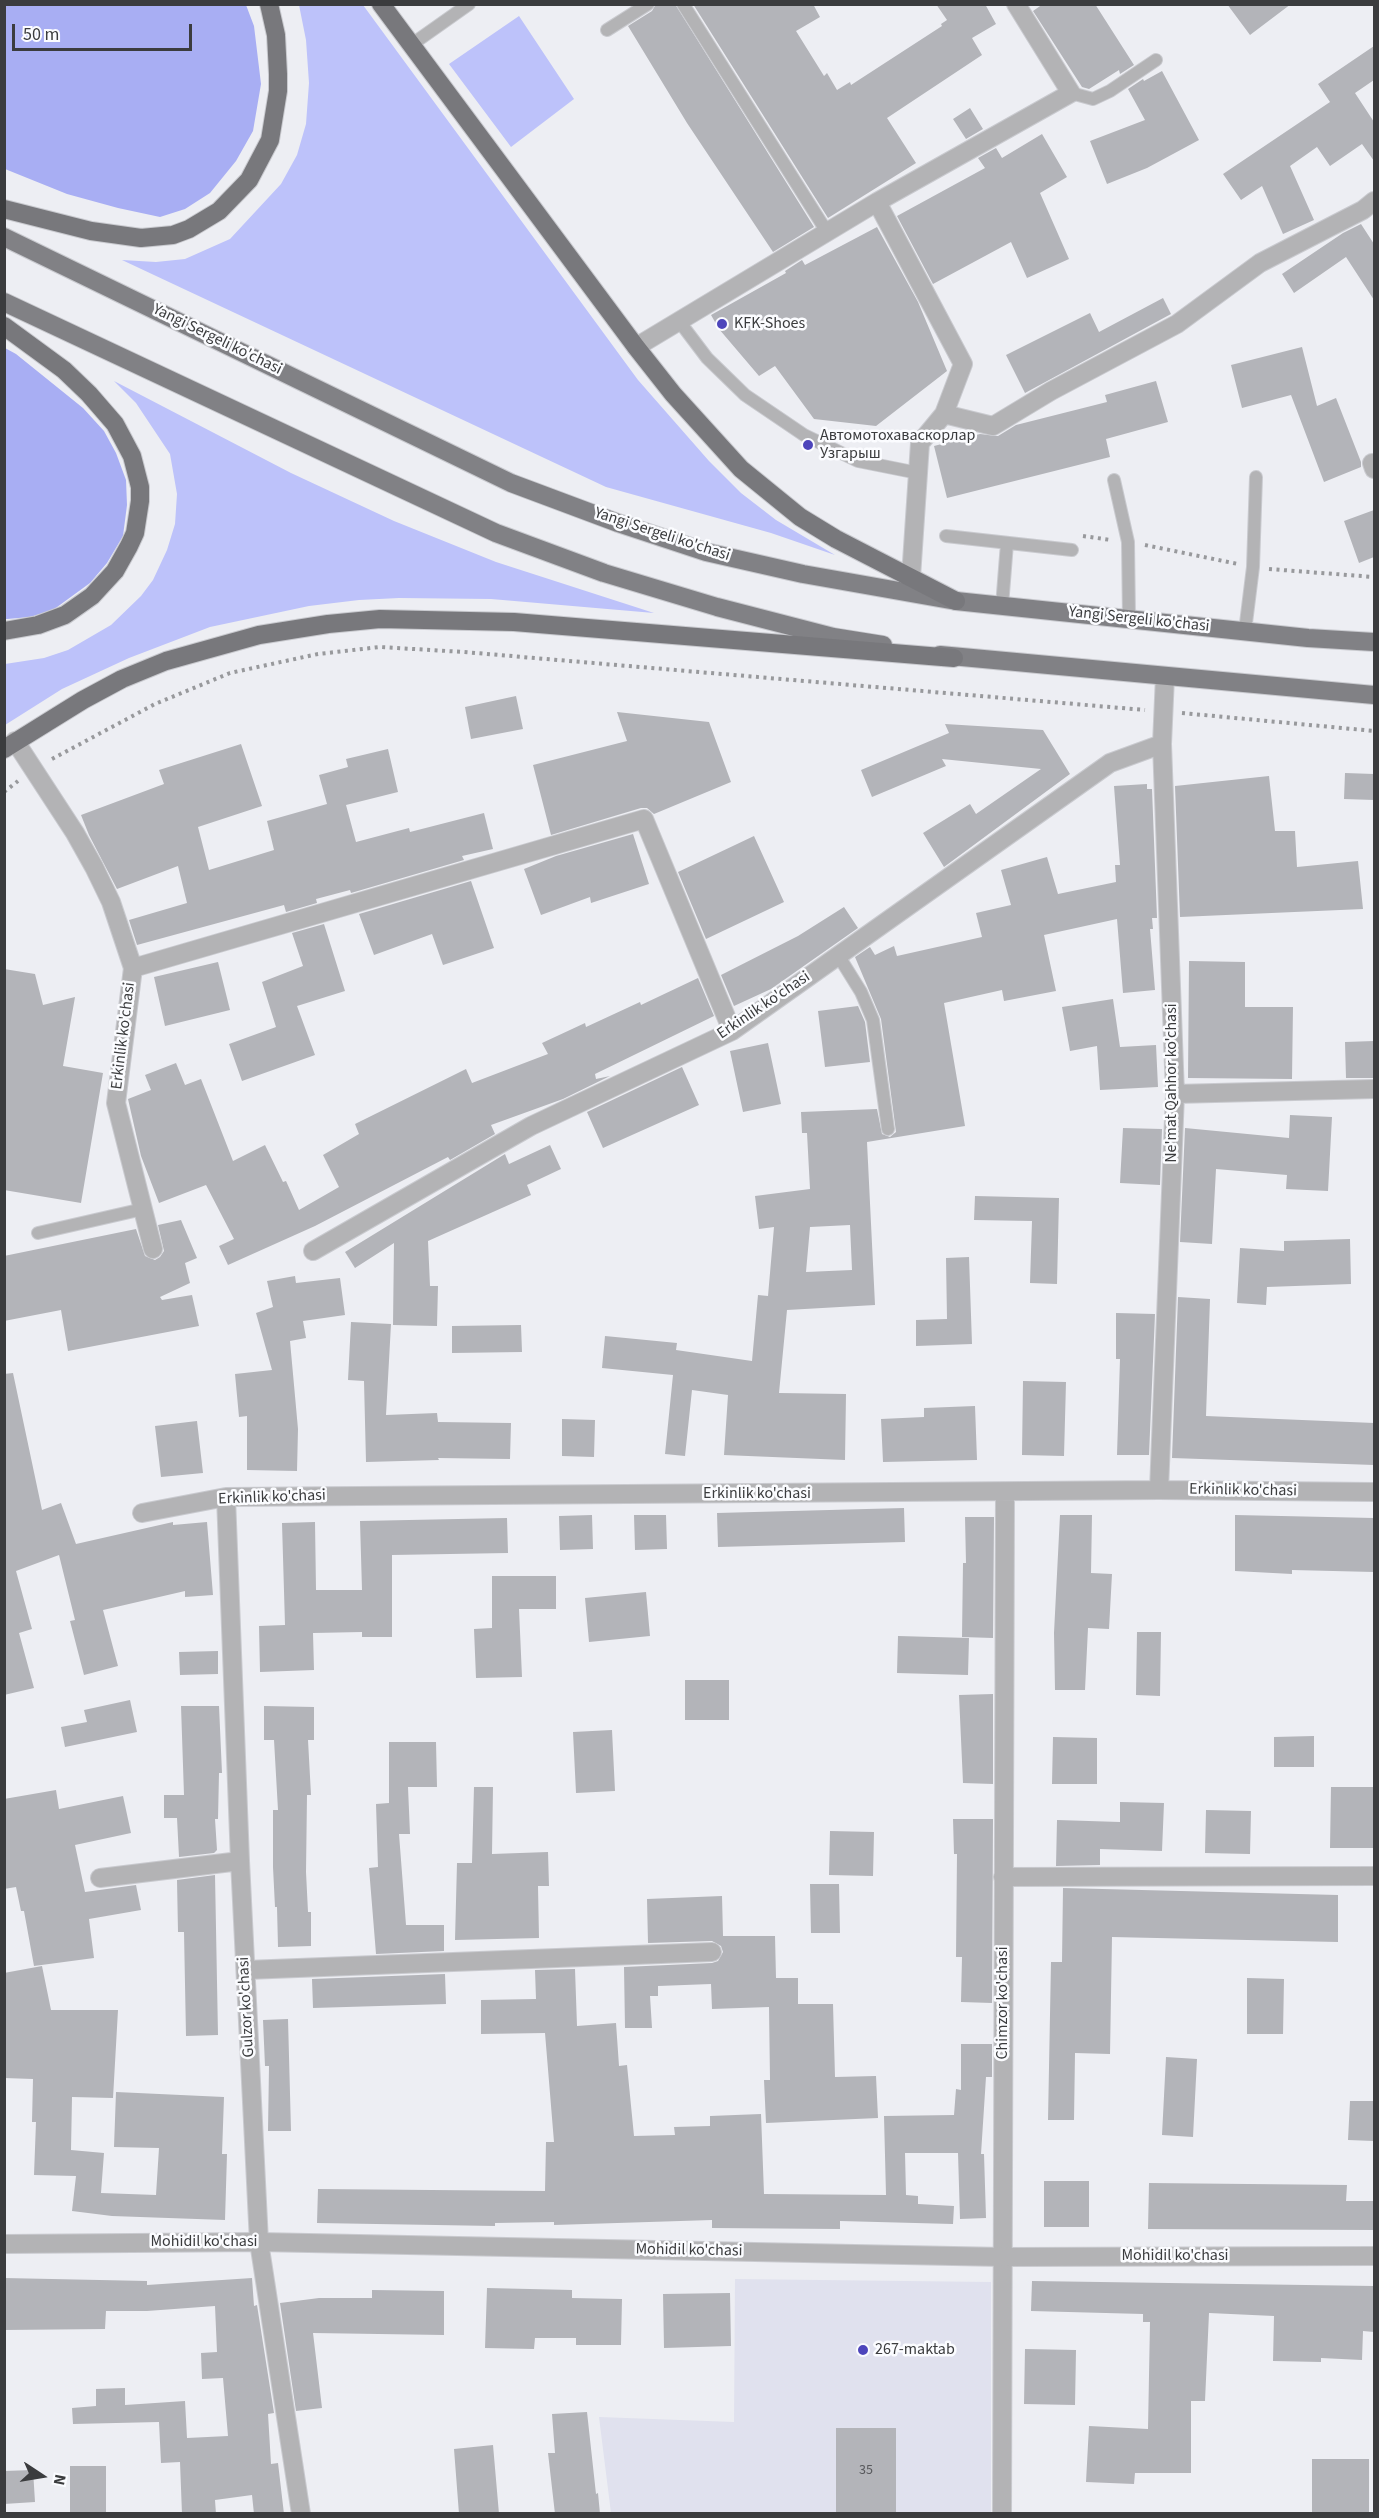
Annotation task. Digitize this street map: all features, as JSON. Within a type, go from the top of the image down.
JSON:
[{"type":"highway","points":[[4,209],[91,231],[141,238],[173,235],[189,230],[219,211],[249,180],[270,140],[278,91],[278,74],[276,35],[268,4]]},
{"type":"highway","points":[[381,4],[636,347],[707,433],[770,494],[827,534],[910,586],[956,601]]},
{"type":"highway","points":[[4,326],[64,370],[90,394],[115,424],[132,456],[140,487],[135,532],[129,546],[115,571],[92,596],[65,615],[38,625],[4,632]]},
{"type":"highway","points":[[10,745],[122,679],[166,661],[259,635],[369,620],[434,619],[514,622],[954,658]]},
{"type":"main road","name":"Yangi Sergeli ko'chasi","points":[[4,237],[511,483],[618,523],[706,552],[803,574],[910,586]]},
{"type":"main road","points":[[4,302],[496,533],[604,573],[717,607],[833,637],[954,658],[1374,695]]},
{"type":"main road","name":"Yangi Sergeli ko'chasi","points":[[956,601],[1374,642]]},
{"type":"street","points":[[636,347],[878,202],[1071,93],[1016,4]]},
{"type":"street","points":[[944,414],[993,426],[1051,391],[1177,324],[1260,263],[1374,201]]},
{"type":"street","points":[[878,202],[963,364],[944,414],[920,442],[910,586]]},
{"type":"street","name":"Ne'mat Qahhor ko'chasi","points":[[1159,1490],[1175,1094],[1162,744],[1165,676]]},
{"type":"street","name":"Erkinlik ko'chasi","points":[[313,1251],[531,1126],[732,1031],[1110,762],[1162,744]]},
{"type":"street","name":"Erkinlik ko'chasi","points":[[10,745],[34,770],[75,832],[111,902],[133,968],[116,1103],[153,1249]]},
{"type":"street","points":[[133,968],[644,819],[732,1031]]},
{"type":"street","points":[[1175,1094],[1374,1089]]},
{"type":"street","name":"Erkinlik ko'chasi","points":[[142,1513],[226,1497],[1159,1490],[1374,1492]]},
{"type":"street","name":"Chimzor ko'chasi","points":[[1002,2514],[1005,1492]]},
{"type":"street","name":"Gulzor ko'chasi","points":[[226,1497],[240,1861],[259,2242],[301,2514]]},
{"type":"street","points":[[100,1878],[240,1861]]},
{"type":"street","points":[[1003,1877],[1374,1876]]},
{"type":"street","points":[[246,1971],[712,1952]]},
{"type":"street","name":"Mohidil ko'chasi","points":[[4,2244],[259,2242],[1003,2257],[1374,2256]]},
{"type":"lane","points":[[411,45],[469,4]]},
{"type":"lane","points":[[607,30],[648,4]]},
{"type":"lane","points":[[683,4],[827,232]]},
{"type":"lane","points":[[1071,93],[1093,99],[1110,91],[1156,60]]},
{"type":"lane","points":[[679,321],[706,358],[746,395],[804,435],[858,461],[918,473]]},
{"type":"lane","points":[[1245,631],[1253,567],[1256,477]]},
{"type":"lane","points":[[1114,480],[1128,542],[1129,619]]},
{"type":"lane","points":[[946,536],[1072,550]]},
{"type":"lane","points":[[1002,606],[1007,543]]},
{"type":"lane","points":[[838,955],[861,992],[873,1020],[888,1129]]},
{"type":"lane","points":[[38,1233],[143,1209]]},
{"type":"path","points":[[4,792],[34,770],[155,704],[230,673],[318,654],[380,647],[464,652],[1374,731]]},
{"type":"shaded area","points":[[4,5],[246,5],[254,26],[261,84],[253,131],[236,161],[210,193],[185,209],[160,217],[67,194],[5,169]]},
{"type":"shaded area","points":[[299,5],[363,5],[638,380],[709,461],[741,493],[776,520],[835,555],[771,533],[606,487],[122,260],[156,262],[185,259],[230,239],[281,184],[297,155],[306,124],[309,83],[306,40]]},
{"type":"shaded area","points":[[519,16],[574,99],[511,147],[449,64]]},
{"type":"shaded area","points":[[5,348],[16,354],[83,408],[104,431],[116,453],[126,480],[127,505],[123,536],[107,563],[90,583],[53,610],[30,617],[7,619],[4,619]]},
{"type":"shaded area","points":[[114,381],[291,473],[394,521],[496,562],[654,613],[491,599],[399,598],[309,606],[210,627],[129,658],[62,689],[5,725],[5,664],[44,658],[68,650],[111,625],[141,596],[153,580],[167,550],[175,524],[177,494],[170,454],[136,403]]},
{"type":"shaded area","name":"267-maktab","points":[[735,2279],[991,2282],[991,2513],[611,2513],[599,2417],[734,2422]]},
{"type":"building","points":[[656,4],[675,4],[814,227],[773,252],[687,123],[628,26],[652,11]]},
{"type":"building","points":[[693,4],[813,4],[820,17],[796,31],[824,76],[827,73],[837,90],[850,82],[851,85],[942,26],[941,24],[947,20],[936,4],[985,4],[996,24],[972,38],[982,55],[887,118],[916,163],[828,218]]},
{"type":"building","points":[[1043,4],[1095,4],[1134,65],[1120,74],[1119,70],[1089,89],[1082,87],[1033,11]]},
{"type":"building","points":[[1227,4],[1291,4],[1250,35]]},
{"type":"building","points":[[1374,46],[1374,80],[1355,93],[1374,122],[1374,161],[1362,144],[1330,166],[1317,147],[1290,166],[1314,220],[1283,234],[1262,186],[1241,200],[1223,174],[1330,102],[1318,84]]},
{"type":"building","points":[[1162,71],[1199,140],[1147,168],[1107,184],[1090,141],[1145,120],[1128,89],[1143,79],[1144,81]]},
{"type":"building","points":[[970,108],[983,129],[966,139],[953,119]]},
{"type":"building","points":[[1042,134],[1067,177],[1040,193],[1069,259],[1027,278],[1011,242],[933,284],[897,216],[985,168],[978,158],[996,148],[1002,158]]},
{"type":"building","points":[[1361,224],[1374,244],[1374,300],[1346,257],[1294,293],[1282,274],[1343,233]]},
{"type":"building","points":[[877,227],[918,302],[947,371],[876,426],[814,419],[775,366],[759,376],[719,329],[711,315],[786,273],[785,271],[802,260],[805,265]]},
{"type":"building","points":[[1163,298],[1171,314],[1025,393],[1006,355],[1090,313],[1099,332]]},
{"type":"building","points":[[1302,347],[1317,406],[1336,398],[1361,462],[1361,467],[1324,482],[1291,395],[1242,408],[1231,365]]},
{"type":"building","points":[[1156,381],[1168,422],[1106,439],[1110,457],[947,498],[934,446],[980,434],[998,436],[1016,425],[1107,402],[1105,395]]},
{"type":"building","points":[[1374,510],[1374,557],[1359,563],[1344,521]]},
{"type":"building","points":[[516,696],[523,729],[471,739],[465,707]]},
{"type":"building","points":[[617,712],[709,722],[731,782],[654,814],[647,808],[641,808],[551,835],[533,765],[627,741]]},
{"type":"building","points":[[945,724],[1043,730],[1070,774],[944,867],[923,833],[970,804],[976,814],[1041,769],[942,759],[946,766],[872,797],[861,770],[949,733]]},
{"type":"building","points":[[241,744],[262,806],[198,827],[209,870],[274,850],[267,821],[327,804],[319,775],[348,767],[346,759],[388,749],[398,792],[346,805],[356,842],[409,828],[410,832],[484,813],[493,849],[462,856],[464,860],[351,893],[350,890],[316,899],[317,903],[286,912],[284,905],[137,945],[129,920],[187,903],[178,866],[117,889],[81,815],[164,784],[159,770]]},
{"type":"building","points":[[1345,773],[1374,774],[1374,800],[1344,799]]},
{"type":"building","points":[[1269,776],[1275,831],[1295,831],[1297,867],[1358,861],[1363,909],[1180,917],[1175,786]]},
{"type":"building","points":[[1147,784],[1147,789],[1152,789],[1157,918],[1152,918],[1153,929],[1150,929],[1155,990],[1123,993],[1117,919],[1044,935],[1056,991],[1004,1001],[1002,990],[944,1003],[965,1126],[867,1142],[875,1305],[787,1310],[779,1393],[846,1394],[845,1460],[724,1455],[728,1395],[692,1390],[685,1456],[665,1454],[673,1375],[602,1368],[605,1336],[677,1343],[676,1350],[752,1361],[758,1295],[768,1296],[774,1227],[759,1229],[755,1196],[810,1189],[807,1133],[802,1133],[801,1112],[877,1109],[882,1134],[890,1137],[896,1132],[881,1019],[855,957],[870,947],[875,955],[894,946],[897,956],[982,937],[976,913],[1011,905],[1001,870],[1047,857],[1058,894],[1116,882],[1115,865],[1120,865],[1114,786]],"holes":[[[850,1225],[852,1270],[806,1272],[810,1227]]]},
{"type":"building","points":[[633,834],[649,884],[591,903],[590,897],[541,915],[524,869],[556,856]]},
{"type":"building","points":[[754,836],[784,902],[706,939],[678,872]]},
{"type":"building","points":[[471,881],[494,948],[443,965],[432,934],[374,955],[359,914]]},
{"type":"building","points":[[844,907],[858,928],[771,989],[734,1006],[721,975],[798,936]]},
{"type":"building","points":[[324,924],[345,991],[297,1006],[315,1055],[242,1081],[229,1044],[276,1027],[262,982],[303,966],[292,933]]},
{"type":"building","points":[[1189,961],[1245,962],[1245,1007],[1293,1007],[1292,1079],[1188,1078]]},
{"type":"building","points":[[218,962],[230,1010],[165,1026],[154,977]]},
{"type":"building","points":[[4,969],[35,974],[43,1005],[75,997],[63,1066],[103,1073],[81,1203],[4,1190]]},
{"type":"building","points":[[698,978],[714,1016],[595,1074],[596,1079],[610,1076],[563,1099],[491,1125],[495,1134],[450,1160],[448,1157],[315,1226],[228,1265],[219,1246],[234,1239],[206,1185],[159,1203],[141,1156],[128,1099],[151,1090],[145,1075],[176,1063],[185,1085],[201,1079],[233,1161],[265,1145],[283,1182],[286,1181],[299,1210],[339,1187],[323,1155],[359,1134],[355,1124],[466,1069],[472,1083],[548,1054],[542,1043],[585,1023],[586,1027],[640,1002],[641,1005]]},
{"type":"building","points":[[1113,999],[1120,1047],[1156,1045],[1158,1087],[1100,1090],[1097,1046],[1070,1051],[1062,1007]]},
{"type":"building","points":[[858,1006],[865,1022],[870,1062],[825,1067],[818,1011]]},
{"type":"building","points":[[1374,1041],[1374,1078],[1346,1078],[1345,1042]]},
{"type":"building","points":[[768,1043],[781,1104],[743,1112],[730,1051]]},
{"type":"building","points":[[682,1067],[699,1105],[603,1148],[587,1112]]},
{"type":"building","points":[[1290,1115],[1332,1117],[1328,1191],[1286,1189],[1287,1175],[1216,1169],[1212,1244],[1180,1242],[1185,1128],[1289,1138]]},
{"type":"building","points":[[1123,1128],[1162,1129],[1160,1185],[1120,1183]]},
{"type":"building","points":[[550,1145],[561,1169],[527,1185],[531,1195],[428,1241],[430,1286],[438,1286],[437,1326],[393,1325],[394,1243],[355,1268],[345,1252],[505,1154],[509,1164]]},
{"type":"building","points":[[975,1196],[1059,1198],[1057,1284],[1030,1283],[1032,1221],[974,1220]]},
{"type":"building","points":[[181,1220],[197,1258],[185,1263],[190,1283],[160,1297],[162,1300],[192,1295],[199,1326],[68,1351],[61,1310],[4,1321],[4,1256],[136,1229],[145,1256],[155,1260],[164,1251],[158,1225]]},
{"type":"building","points":[[1350,1239],[1351,1284],[1267,1287],[1266,1305],[1237,1303],[1240,1248],[1284,1251],[1284,1241]]},
{"type":"building","points":[[969,1257],[972,1344],[916,1346],[916,1320],[947,1319],[946,1258]]},
{"type":"building","points":[[295,1276],[296,1283],[340,1278],[345,1315],[303,1321],[306,1338],[290,1341],[298,1429],[297,1471],[247,1470],[247,1416],[239,1417],[235,1374],[272,1370],[256,1313],[273,1307],[267,1281]]},
{"type":"building","points":[[1178,1297],[1210,1299],[1206,1416],[1374,1423],[1374,1465],[1172,1458]]},
{"type":"building","points":[[1116,1313],[1155,1314],[1149,1455],[1117,1455],[1120,1359],[1116,1359]]},
{"type":"building","points":[[351,1322],[391,1324],[386,1415],[437,1413],[438,1422],[511,1423],[510,1459],[438,1458],[439,1460],[366,1462],[364,1381],[348,1380]]},
{"type":"building","points":[[521,1325],[522,1352],[452,1353],[452,1326]]},
{"type":"building","points":[[13,1373],[42,1510],[61,1503],[76,1544],[173,1522],[173,1525],[207,1522],[213,1595],[185,1597],[185,1591],[103,1610],[118,1666],[84,1675],[70,1621],[75,1620],[59,1555],[16,1571],[32,1629],[19,1633],[34,1688],[4,1695],[4,1374]]},
{"type":"building","points":[[1023,1381],[1066,1382],[1064,1456],[1022,1455]]},
{"type":"building","points":[[975,1406],[977,1460],[883,1462],[881,1419],[924,1417],[924,1408]]},
{"type":"building","points":[[562,1419],[595,1420],[594,1457],[562,1456]]},
{"type":"building","points":[[197,1421],[203,1473],[161,1477],[155,1426]]},
{"type":"building","points":[[904,1508],[905,1542],[718,1547],[717,1513]]},
{"type":"building","points":[[592,1515],[593,1549],[560,1550],[559,1516]]},
{"type":"building","points":[[634,1515],[666,1515],[667,1549],[635,1550]]},
{"type":"building","points":[[1060,1515],[1092,1515],[1091,1573],[1112,1574],[1109,1629],[1088,1628],[1085,1690],[1055,1690],[1054,1633]]},
{"type":"building","points":[[1235,1515],[1374,1518],[1374,1572],[1292,1570],[1292,1574],[1235,1571]]},
{"type":"building","points":[[965,1517],[994,1517],[993,1638],[962,1637],[963,1563],[966,1563]]},
{"type":"building","points":[[507,1518],[508,1553],[392,1555],[392,1637],[362,1637],[362,1632],[313,1633],[314,1670],[260,1672],[259,1626],[285,1625],[282,1523],[315,1522],[316,1590],[362,1590],[360,1521]]},
{"type":"building","points":[[492,1576],[556,1576],[556,1609],[519,1609],[522,1677],[476,1678],[474,1629],[492,1628]]},
{"type":"building","points":[[646,1592],[650,1636],[589,1642],[585,1598]]},
{"type":"building","points":[[1137,1632],[1161,1632],[1160,1696],[1136,1695]]},
{"type":"building","points":[[898,1636],[969,1638],[968,1675],[897,1673]]},
{"type":"building","points":[[218,1651],[218,1674],[180,1675],[179,1652]]},
{"type":"building","points":[[685,1680],[729,1680],[729,1720],[685,1720]]},
{"type":"building","points":[[993,1694],[993,1784],[963,1783],[959,1695]]},
{"type":"building","points":[[130,1700],[137,1732],[65,1747],[61,1727],[87,1722],[84,1710]]},
{"type":"building","points":[[181,1706],[219,1706],[222,1773],[219,1773],[218,1819],[215,1819],[217,1850],[214,1853],[179,1857],[177,1818],[164,1818],[164,1795],[184,1795]]},
{"type":"building","points":[[264,1706],[314,1707],[314,1740],[308,1740],[311,1795],[307,1795],[306,1872],[308,1912],[311,1912],[311,1946],[278,1947],[273,1867],[273,1810],[278,1810],[274,1740],[264,1740]]},
{"type":"building","points":[[612,1730],[615,1791],[576,1793],[573,1732]]},
{"type":"building","points":[[1314,1736],[1314,1767],[1274,1767],[1274,1737]]},
{"type":"building","points":[[1053,1737],[1097,1738],[1097,1784],[1052,1784]]},
{"type":"building","points":[[389,1742],[436,1742],[437,1787],[408,1787],[410,1834],[399,1834],[406,1925],[444,1925],[444,1951],[376,1954],[369,1868],[378,1867],[376,1804],[389,1803]]},
{"type":"building","points":[[474,1787],[493,1787],[492,1854],[548,1852],[549,1886],[538,1886],[539,1938],[455,1940],[457,1863],[472,1863]]},
{"type":"building","points":[[1331,1787],[1374,1787],[1374,1848],[1330,1848]]},
{"type":"building","points":[[56,1790],[59,1809],[123,1796],[131,1833],[75,1845],[85,1892],[136,1885],[141,1910],[89,1919],[94,1958],[34,1966],[24,1911],[21,1911],[16,1887],[4,1889],[4,1799]]},
{"type":"building","points":[[1120,1802],[1164,1803],[1162,1851],[1100,1849],[1100,1865],[1056,1866],[1057,1820],[1120,1822]]},
{"type":"building","points":[[1206,1810],[1251,1811],[1250,1854],[1205,1853]]},
{"type":"building","points":[[953,1819],[993,1819],[992,2003],[961,2002],[962,1957],[956,1957],[957,1854],[954,1854]]},
{"type":"building","points":[[830,1831],[874,1832],[873,1876],[829,1875]]},
{"type":"building","points":[[215,1875],[218,2035],[186,2036],[184,1932],[178,1932],[177,1880]]},
{"type":"building","points":[[810,1884],[839,1884],[840,1933],[811,1933]]},
{"type":"building","points":[[1063,1888],[1338,1895],[1338,1942],[1112,1937],[1110,2054],[1075,2053],[1074,2120],[1048,2120],[1051,1962],[1062,1962]]},
{"type":"building","points":[[722,1896],[723,1936],[775,1936],[776,1978],[798,1978],[798,2004],[833,2004],[835,2077],[876,2076],[878,2118],[766,2123],[764,2080],[770,2080],[769,2007],[712,2009],[711,1984],[658,1986],[658,1996],[650,1996],[652,2028],[625,2028],[624,1967],[712,1963],[718,1961],[723,1952],[721,1946],[712,1941],[648,1943],[647,1899]]},
{"type":"building","points":[[42,1966],[51,2010],[118,2010],[113,2098],[72,2097],[71,2150],[104,2153],[101,2193],[156,2195],[159,2148],[114,2147],[116,2092],[224,2097],[222,2154],[227,2154],[225,2220],[112,2216],[72,2211],[76,2176],[34,2175],[36,2122],[32,2122],[33,2079],[4,2078],[4,1973]]},
{"type":"building","points":[[575,1969],[577,2026],[616,2023],[619,2066],[627,2065],[634,2136],[675,2135],[674,2127],[710,2126],[710,2116],[761,2114],[764,2194],[886,2195],[884,2116],[954,2115],[956,2089],[961,2090],[961,2044],[992,2044],[992,2077],[986,2077],[981,2154],[984,2154],[986,2218],[960,2219],[958,2153],[905,2153],[906,2195],[918,2196],[918,2204],[954,2206],[953,2224],[840,2221],[840,2229],[712,2228],[712,2220],[554,2225],[554,2222],[495,2223],[495,2226],[317,2223],[318,2189],[545,2191],[546,2142],[554,2142],[545,2033],[481,2034],[481,2000],[536,1999],[535,1970]]},
{"type":"building","points":[[445,1974],[446,2004],[313,2008],[312,1979]]},
{"type":"building","points":[[1247,1978],[1284,1979],[1283,2034],[1247,2034]]},
{"type":"building","points":[[288,2019],[291,2131],[268,2131],[269,2066],[265,2066],[263,2020]]},
{"type":"building","points":[[1166,2057],[1197,2059],[1193,2137],[1162,2135]]},
{"type":"building","points":[[1350,2101],[1374,2101],[1374,2141],[1348,2140]]},
{"type":"building","points":[[1044,2181],[1089,2181],[1089,2227],[1044,2227]]},
{"type":"building","points":[[1149,2183],[1347,2185],[1346,2201],[1374,2201],[1374,2230],[1148,2229]]},
{"type":"building","points":[[4,2278],[147,2281],[147,2285],[252,2278],[254,2306],[257,2305],[274,2413],[268,2414],[271,2464],[278,2463],[284,2514],[254,2514],[252,2495],[215,2500],[216,2514],[182,2514],[180,2462],[161,2463],[159,2422],[73,2424],[72,2408],[96,2406],[96,2389],[125,2388],[125,2405],[185,2401],[187,2438],[228,2436],[223,2378],[202,2379],[201,2353],[217,2352],[215,2306],[147,2311],[106,2311],[105,2329],[4,2330]]},
{"type":"building","points":[[1032,2281],[1374,2286],[1374,2332],[1363,2331],[1362,2360],[1321,2358],[1321,2362],[1273,2361],[1274,2316],[1209,2313],[1205,2401],[1191,2401],[1191,2473],[1135,2473],[1134,2484],[1086,2482],[1089,2426],[1148,2429],[1150,2322],[1143,2322],[1143,2314],[1031,2311]]},
{"type":"building","points":[[487,2288],[572,2290],[572,2298],[622,2299],[621,2345],[576,2345],[576,2338],[535,2338],[534,2349],[485,2348]]},
{"type":"building","points":[[372,2290],[444,2291],[444,2335],[313,2333],[322,2408],[296,2411],[280,2303],[319,2298],[372,2298]]},
{"type":"building","points":[[730,2293],[731,2346],[664,2348],[663,2294]]},
{"type":"building","points":[[1025,2349],[1076,2350],[1075,2405],[1024,2404]]},
{"type":"building","points":[[587,2412],[600,2514],[555,2514],[548,2453],[555,2453],[552,2414]]},
{"type":"building","points":[[836,2428],[896,2428],[896,2514],[836,2514]]},
{"type":"building","points":[[493,2445],[499,2514],[459,2514],[454,2449]]},
{"type":"building","points":[[1312,2459],[1369,2459],[1369,2514],[1312,2514]]},
{"type":"building","points":[[70,2466],[106,2466],[106,2514],[70,2514]]},
{"type":"building","points":[[33,2470],[35,2502],[4,2504],[4,2471]]},
{"type":"place","name":"KFK-Shoes","points":[[722,324]]},
{"type":"place","name":"Автомотохаваскорлар Узгарыш","points":[[808,445]]},
{"type":"place","name":"267-maktab","points":[[863,2350]]}]
